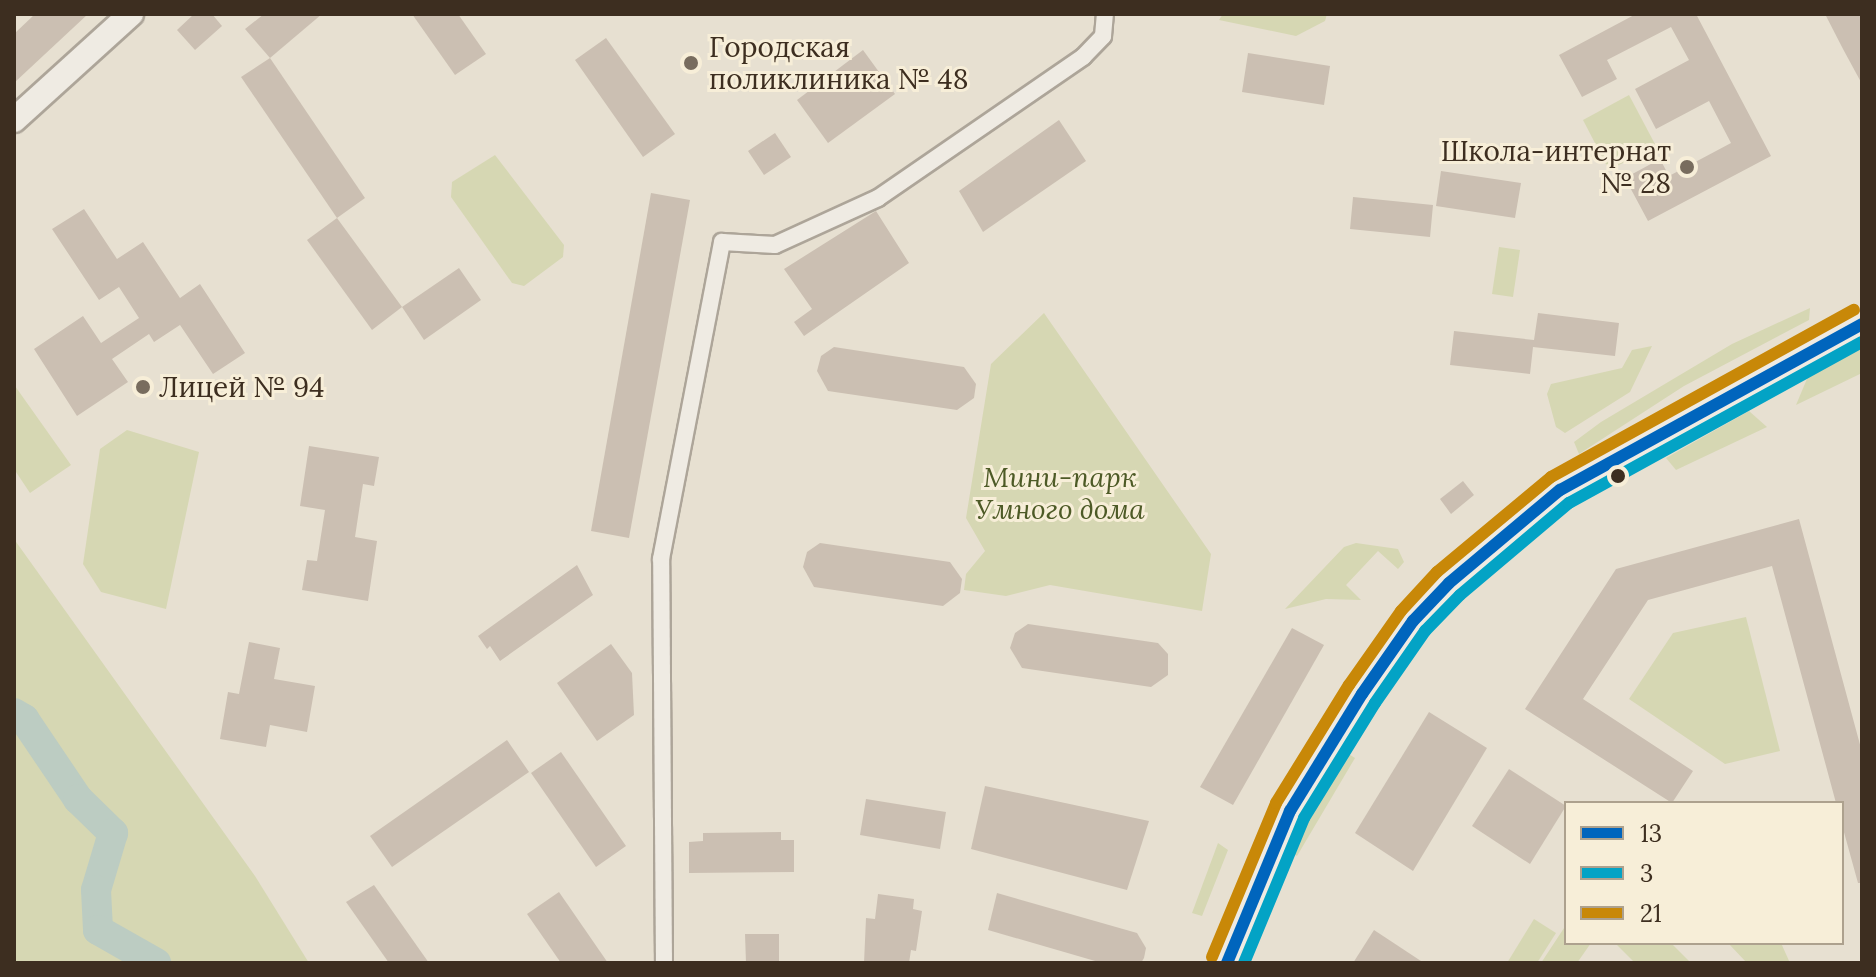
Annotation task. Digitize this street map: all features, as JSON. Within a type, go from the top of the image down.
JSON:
[{"type":"main road","points":[[14,120],[131,14]]},
{"type":"main road","points":[[1227,963],[1290,811],[1385,661],[1449,583],[1560,490],[1862,324]]},
{"type":"street","points":[[664,963],[661,559],[722,242],[775,245],[878,198],[1083,57],[1103,36],[1105,14]]},
{"type":"green space","points":[[1223,14],[1327,14],[1325,21],[1296,36],[1219,20]]},
{"type":"green space","points":[[1629,95],[1656,146],[1609,170],[1583,120]]},
{"type":"green space","points":[[495,155],[564,245],[563,257],[524,286],[512,283],[451,197],[452,182]]},
{"type":"green space","points":[[1499,247],[1520,250],[1513,297],[1492,294]]},
{"type":"green space","points":[[1810,308],[1809,320],[1684,386],[1579,454],[1574,442],[1601,422],[1732,344]]},
{"type":"green space","name":"Мини-парк Умного дома","points":[[1044,313],[1211,554],[1202,611],[1050,585],[1006,596],[964,590],[966,574],[985,551],[966,518],[991,364]]},
{"type":"green space","points":[[1862,345],[1862,373],[1796,405],[1809,374]]},
{"type":"green space","points":[[1652,346],[1630,392],[1565,433],[1556,427],[1547,394],[1551,384],[1622,368],[1632,350]]},
{"type":"green space","points":[[15,386],[71,465],[30,493],[14,469]]},
{"type":"green space","points":[[1749,411],[1767,427],[1676,470],[1666,458]]},
{"type":"green space","points":[[127,430],[199,452],[166,609],[101,592],[83,564],[100,449]]},
{"type":"green space","points":[[14,539],[255,876],[309,963],[14,963]]},
{"type":"green space","points":[[1356,543],[1398,549],[1404,562],[1398,569],[1378,551],[1346,585],[1361,600],[1326,599],[1285,609],[1344,547]]},
{"type":"green space","points":[[1746,617],[1780,751],[1725,764],[1629,699],[1673,633]]},
{"type":"green space","points":[[1347,753],[1355,758],[1297,856],[1289,851]]},
{"type":"green space","points":[[1218,843],[1228,850],[1202,916],[1192,913]]},
{"type":"green space","points":[[1534,919],[1556,933],[1537,963],[1507,963]]},
{"type":"green space","points":[[1564,928],[1564,945],[1590,945],[1577,963],[1541,963]]},
{"type":"green space","points":[[1617,945],[1673,945],[1691,963],[1635,963]]},
{"type":"green space","points":[[1730,945],[1782,945],[1790,963],[1747,963]]},
{"type":"building","points":[[35,14],[88,14],[14,83],[14,34]]},
{"type":"building","points":[[194,14],[212,14],[222,26],[195,50],[177,30]]},
{"type":"building","points":[[264,14],[322,14],[270,58],[245,29]]},
{"type":"building","points":[[412,14],[458,14],[486,54],[455,75]]},
{"type":"building","points":[[1636,14],[1696,14],[1771,156],[1648,221],[1625,178],[1660,159],[1669,176],[1731,143],[1709,101],[1656,129],[1635,89],[1689,60],[1671,27],[1607,60],[1617,79],[1582,97],[1559,55]]},
{"type":"building","points":[[1825,14],[1862,14],[1862,84],[1843,49]]},
{"type":"building","points":[[606,38],[675,134],[643,157],[575,60]]},
{"type":"building","points":[[863,50],[895,94],[828,143],[797,100]]},
{"type":"building","points":[[1248,53],[1330,66],[1324,105],[1242,92]]},
{"type":"building","points":[[270,58],[365,198],[337,218],[241,77]]},
{"type":"building","points":[[1059,120],[1086,161],[983,232],[959,191]]},
{"type":"building","points":[[775,133],[791,157],[764,175],[748,151]]},
{"type":"building","points":[[1441,171],[1521,183],[1515,218],[1436,206]]},
{"type":"building","points":[[651,193],[690,200],[629,538],[591,531]]},
{"type":"building","points":[[1353,197],[1433,205],[1430,237],[1350,229]]},
{"type":"building","points":[[84,209],[117,259],[143,242],[180,298],[200,284],[245,353],[213,374],[180,325],[154,342],[149,334],[112,359],[128,382],[77,416],[34,349],[83,316],[101,343],[139,318],[119,287],[99,300],[52,229]]},
{"type":"building","points":[[876,211],[909,263],[804,336],[794,322],[812,309],[784,269]]},
{"type":"building","points":[[337,218],[402,307],[372,330],[307,240]]},
{"type":"building","points":[[459,268],[481,300],[424,340],[402,307]]},
{"type":"building","points":[[1538,313],[1619,323],[1615,356],[1533,347],[1530,374],[1450,365],[1454,331],[1534,340]]},
{"type":"building","points":[[834,347],[964,367],[976,384],[974,398],[957,410],[828,391],[817,371],[821,356]]},
{"type":"building","points":[[309,446],[379,457],[374,486],[363,484],[355,537],[377,541],[368,601],[302,590],[307,560],[317,561],[325,510],[300,506]]},
{"type":"building","points":[[1463,481],[1474,495],[1451,514],[1440,499]]},
{"type":"building","points":[[1799,519],[1862,752],[1862,883],[1858,883],[1844,832],[1844,801],[1835,801],[1772,566],[1648,600],[1583,699],[1693,771],[1673,801],[1525,709],[1616,569]]},
{"type":"building","points":[[820,543],[950,562],[962,579],[960,593],[943,606],[814,587],[803,567],[807,552]]},
{"type":"building","points":[[577,565],[593,595],[500,661],[490,646],[487,649],[478,636]]},
{"type":"building","points":[[1028,624],[1158,643],[1168,654],[1168,675],[1151,687],[1022,668],[1010,648],[1015,633]]},
{"type":"building","points":[[1292,628],[1324,645],[1233,805],[1200,787]]},
{"type":"building","points":[[249,642],[280,648],[274,679],[315,686],[307,732],[270,725],[266,747],[220,739],[228,692],[239,694]]},
{"type":"building","points":[[611,644],[632,673],[634,715],[597,741],[557,683]]},
{"type":"building","points":[[1429,712],[1487,748],[1413,871],[1355,833]]},
{"type":"building","points":[[507,740],[529,772],[392,867],[370,836]]},
{"type":"building","points":[[561,752],[626,846],[596,867],[531,773]]},
{"type":"building","points":[[1509,769],[1564,805],[1530,864],[1472,826]]},
{"type":"building","points":[[985,786],[1149,821],[1127,890],[971,849]]},
{"type":"building","points":[[866,799],[946,812],[940,849],[860,835]]},
{"type":"building","points":[[781,832],[781,840],[794,840],[794,872],[689,873],[689,842],[703,841],[703,833]]},
{"type":"building","points":[[374,885],[429,963],[389,963],[346,902]]},
{"type":"building","points":[[559,892],[608,963],[561,963],[527,914]]},
{"type":"building","points":[[997,893],[1137,933],[1146,948],[1144,958],[1141,963],[1102,963],[988,930]]},
{"type":"building","points":[[878,894],[914,899],[913,909],[922,911],[916,951],[911,950],[909,963],[864,963],[866,918],[875,919]]},
{"type":"building","points":[[1374,930],[1424,963],[1353,963]]},
{"type":"building","points":[[745,934],[779,934],[779,963],[746,963]]},
{"type":"waterway","points":[[14,713],[24,719],[78,799],[113,833],[96,890],[98,930],[156,963]]},
{"type":"transit line","name":"21","points":[[1212,957],[1276,803],[1349,685],[1401,611],[1437,572],[1551,477],[1854,310]]},
{"type":"transit line","name":"13","points":[[1227,963],[1290,811],[1362,694],[1413,621],[1449,583],[1560,490],[1862,324]]},
{"type":"transit line","name":"3","points":[[1244,963],[1304,818],[1375,703],[1425,631],[1460,595],[1569,503],[1862,342]]},
{"type":"place","name":"Городская поликлиника № 48","points":[[691,63]]},
{"type":"place","name":"Школа-интернат № 28","points":[[1687,167]]},
{"type":"place","name":"Лицей № 94","points":[[143,387]]}]
